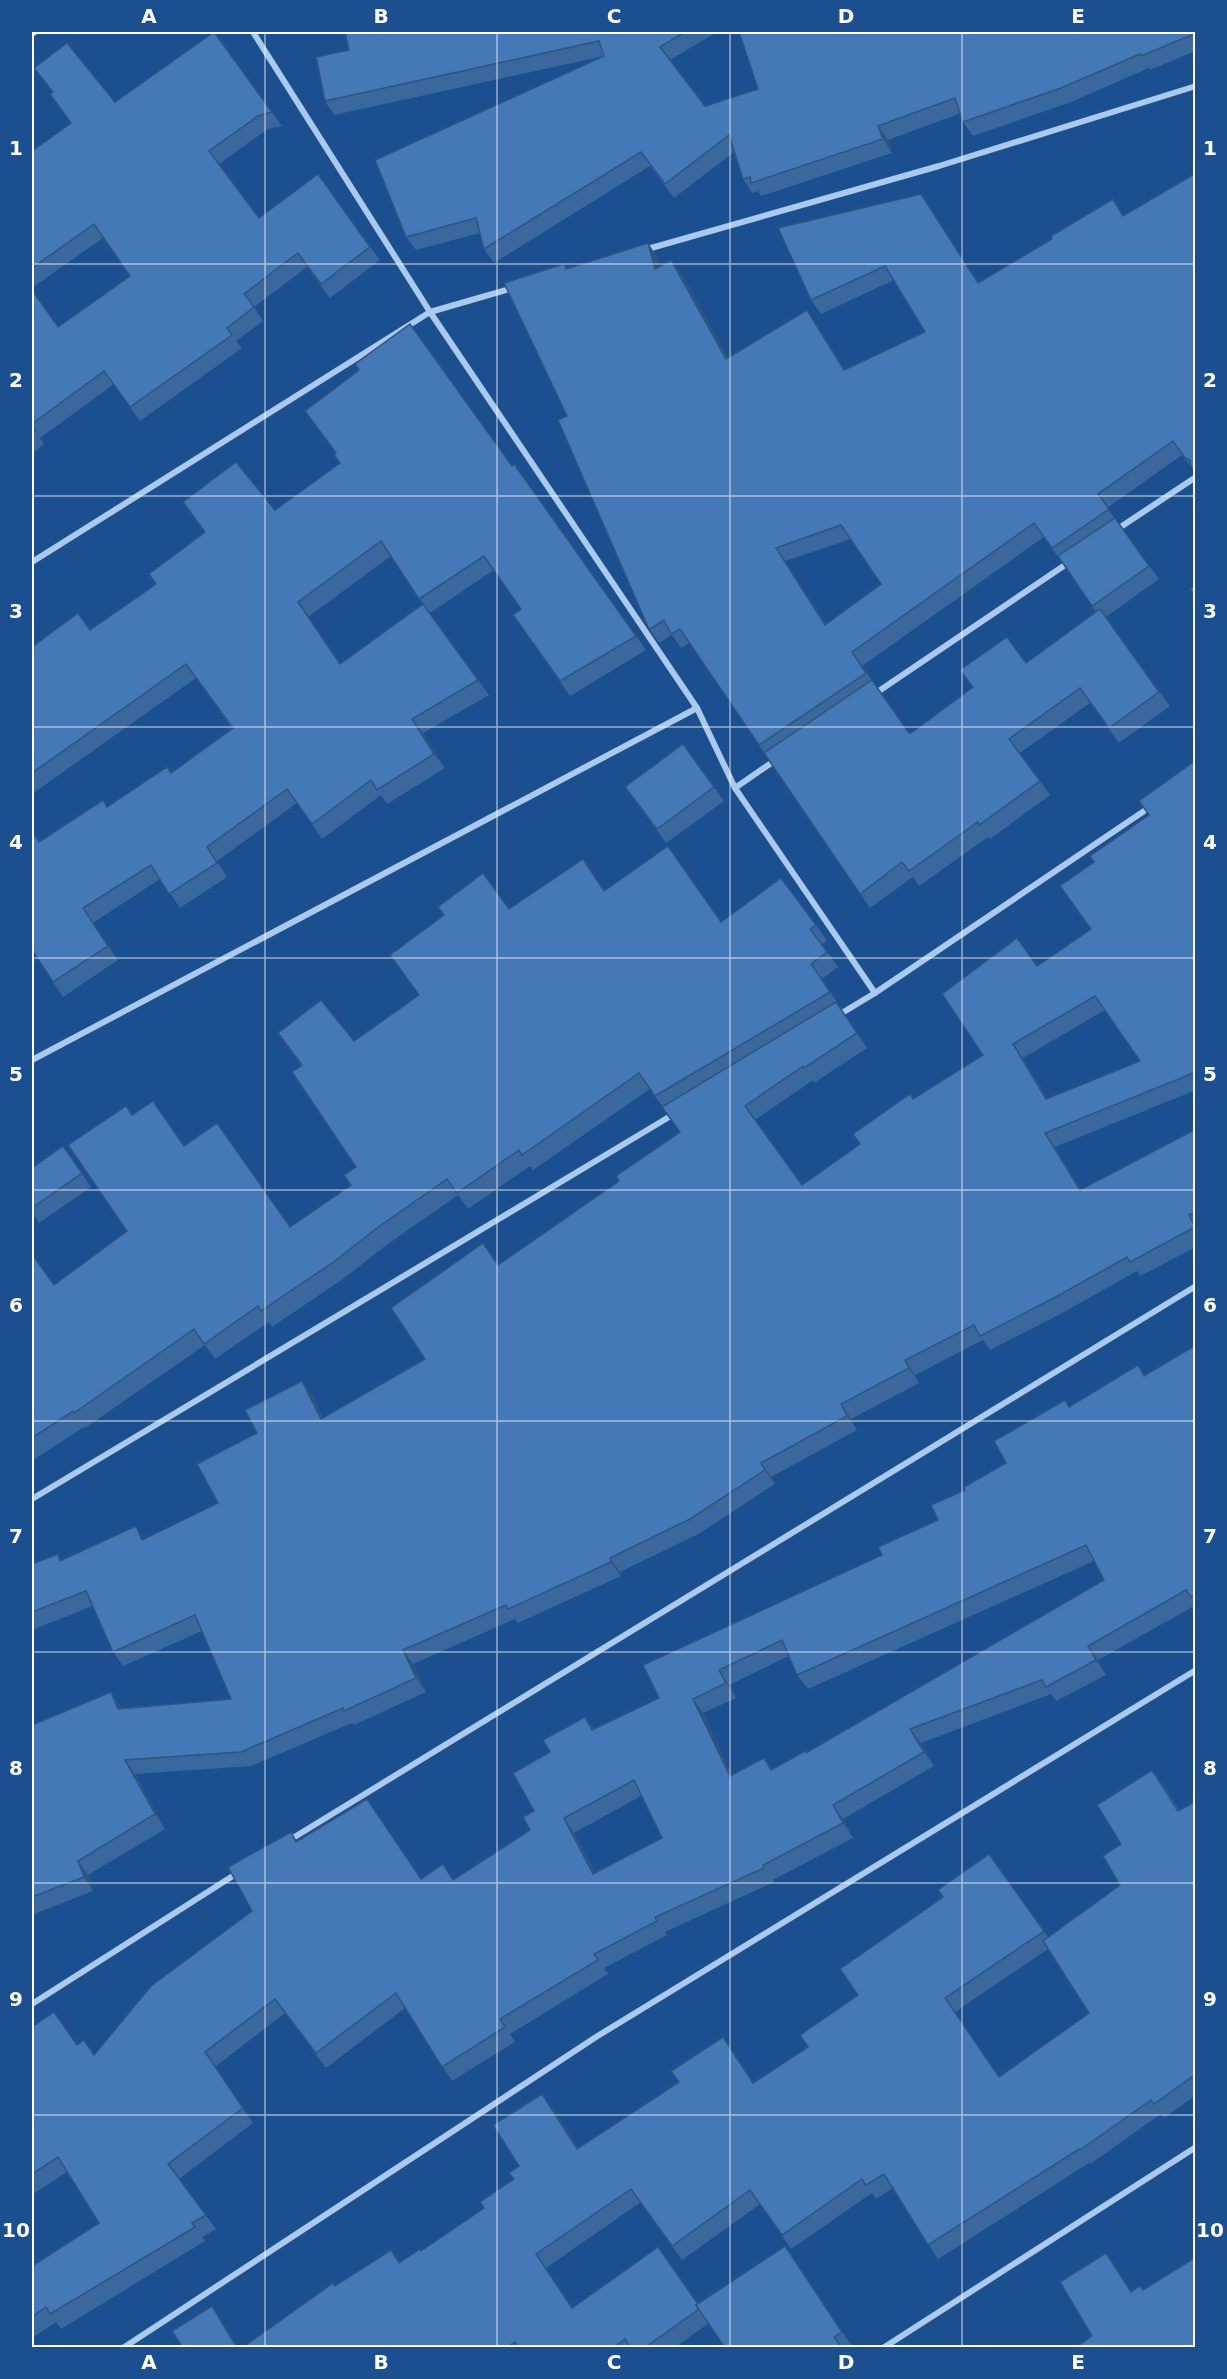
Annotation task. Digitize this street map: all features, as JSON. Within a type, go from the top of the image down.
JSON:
[{"type":"street","points":[[253,32],[430,312],[697,708],[735,788],[875,993]]},
{"type":"street","points":[[634,254],[939,166],[1196,86]]},
{"type":"street","points":[[32,562],[430,312],[521,286]]},
{"type":"street","points":[[1107,537],[1196,477]]},
{"type":"street","points":[[862,702],[1078,556]]},
{"type":"street","points":[[32,1060],[697,708]]},
{"type":"street","points":[[735,788],[784,755]]},
{"type":"street","points":[[834,1018],[875,993],[1157,802]]},
{"type":"street","points":[[32,1499],[680,1111]]},
{"type":"street","points":[[279,1847],[1196,1286]]},
{"type":"street","points":[[123,2348],[596,2037],[1196,1670]]},
{"type":"street","points":[[32,2004],[248,1866]]},
{"type":"street","points":[[883,2348],[1196,2147]]},
{"type":"building","points":[[214,32],[272,112],[258,116],[209,151],[259,218],[318,174],[370,247],[321,284],[298,253],[244,294],[254,307],[227,328],[232,335],[130,407],[104,371],[32,424],[32,290],[58,327],[130,276],[94,224],[32,268],[32,151],[71,123],[50,94],[53,92],[34,68],[67,43],[115,102]]},
{"type":"building","points":[[345,32],[685,32],[660,47],[705,106],[758,89],[739,32],[1196,33],[1061,88],[963,122],[955,98],[878,126],[883,139],[751,183],[750,177],[743,179],[729,135],[665,184],[641,152],[484,249],[476,218],[406,237],[375,160],[604,56],[599,41],[325,101],[316,57],[349,50]]},
{"type":"building","points":[[1196,173],[1196,473],[1190,460],[1185,458],[1173,441],[1098,494],[1109,509],[1052,548],[1034,523],[852,652],[866,673],[759,745],[680,629],[671,634],[664,620],[650,629],[648,627],[558,420],[567,416],[504,283],[564,264],[566,269],[648,243],[655,269],[671,260],[726,359],[807,310],[844,370],[925,332],[885,266],[811,300],[778,228],[921,194],[978,283],[1113,199],[1123,216]],"holes":[[[841,525],[881,584],[825,625],[776,548]]]},
{"type":"building","points":[[410,324],[512,466],[514,464],[636,636],[560,681],[513,615],[521,609],[484,556],[419,599],[381,541],[298,602],[340,664],[423,604],[478,680],[412,719],[434,754],[377,790],[371,780],[312,824],[287,789],[207,847],[217,863],[169,894],[151,865],[83,908],[108,946],[53,982],[32,950],[32,831],[39,842],[103,800],[107,807],[167,767],[171,773],[233,728],[186,664],[32,773],[32,647],[78,613],[90,630],[156,584],[149,574],[205,532],[183,502],[236,462],[275,510],[340,463],[334,455],[336,453],[305,411],[359,370],[355,364]]},
{"type":"building","points":[[1115,518],[1149,566],[1092,606],[1058,556]]},
{"type":"building","points":[[1196,585],[1196,596],[1190,589]]},
{"type":"building","points":[[1100,609],[1159,692],[1109,728],[1080,688],[1009,739],[1040,781],[909,871],[902,862],[860,894],[764,753],[872,680],[911,733],[973,687],[960,670],[1007,637],[1026,663]]},
{"type":"building","points":[[683,744],[714,787],[657,829],[625,787]]},
{"type":"building","points":[[1196,760],[1196,1072],[1045,1133],[1080,1190],[1196,1129],[1196,1212],[1189,1215],[1195,1227],[1130,1262],[1127,1257],[980,1336],[974,1325],[905,1360],[909,1368],[841,1404],[847,1416],[761,1463],[765,1470],[690,1519],[610,1558],[611,1562],[508,1609],[506,1605],[403,1650],[416,1678],[344,1711],[343,1708],[241,1752],[125,1760],[155,1814],[78,1861],[84,1877],[32,1897],[32,1725],[111,1692],[118,1709],[231,1699],[195,1615],[113,1652],[86,1591],[32,1612],[32,1564],[58,1554],[60,1561],[136,1526],[142,1540],[218,1503],[197,1464],[257,1433],[245,1410],[302,1381],[321,1419],[425,1359],[391,1308],[483,1243],[498,1265],[619,1181],[616,1176],[680,1132],[662,1107],[836,1002],[857,1033],[804,1068],[803,1066],[745,1106],[802,1185],[860,1144],[853,1134],[910,1094],[913,1099],[983,1055],[942,994],[1017,938],[1037,966],[1091,929],[1060,886],[1094,862],[1090,856],[1149,815],[1139,801]],"holes":[[[1095,996],[1140,1061],[1046,1099],[1013,1044]]]},
{"type":"building","points":[[668,846],[721,922],[781,878],[816,925],[810,929],[827,952],[811,964],[830,992],[655,1096],[639,1073],[522,1155],[519,1150],[457,1193],[447,1179],[332,1263],[261,1311],[258,1306],[204,1344],[194,1329],[74,1413],[73,1411],[32,1438],[32,1254],[54,1285],[127,1231],[68,1145],[126,1106],[132,1115],[153,1101],[184,1146],[217,1123],[290,1227],[351,1185],[344,1175],[356,1167],[292,1072],[302,1065],[278,1033],[321,1000],[354,1041],[419,995],[390,955],[444,915],[438,907],[483,873],[509,909],[583,859],[604,891]]},
{"type":"building","points":[[63,1146],[82,1173],[32,1208],[32,1168]]},
{"type":"building","points":[[1196,1345],[1196,1594],[1191,1597],[1186,1590],[1088,1646],[1096,1660],[1046,1687],[1042,1680],[910,1729],[924,1752],[833,1805],[843,1823],[763,1865],[764,1868],[655,1917],[657,1921],[594,1954],[598,1960],[500,2019],[505,2027],[442,2067],[396,1993],[316,2053],[275,1999],[205,2052],[243,2108],[168,2164],[206,2215],[192,2223],[195,2227],[50,2314],[46,2307],[32,2317],[32,2266],[99,2223],[58,2157],[32,2174],[32,2027],[54,2012],[77,2045],[84,2040],[94,2055],[151,1986],[252,1911],[228,1867],[291,1832],[296,1842],[367,1799],[421,1879],[443,1864],[453,1880],[530,1830],[523,1817],[534,1811],[513,1773],[550,1752],[543,1740],[585,1717],[592,1730],[659,1698],[643,1665],[882,1555],[878,1547],[938,1520],[931,1505],[965,1490],[964,1487],[1006,1463],[994,1441],[1065,1400],[1069,1407],[1138,1365],[1144,1376]],"holes":[[[1086,1545],[1104,1580],[806,1753],[805,1751],[771,1770],[764,1758],[730,1776],[693,1699],[726,1683],[719,1670],[782,1640],[797,1675]],[[634,1780],[662,1838],[593,1874],[564,1818]]]},
{"type":"building","points":[[1152,1770],[1178,1811],[1196,1801],[1196,2074],[1154,2104],[1151,2100],[1080,2150],[928,2245],[884,2174],[866,2185],[862,2179],[782,2235],[750,2190],[672,2246],[631,2189],[536,2254],[572,2308],[658,2247],[698,2304],[696,2305],[699,2309],[644,2348],[631,2348],[625,2339],[613,2348],[519,2348],[515,2342],[506,2348],[242,2348],[333,2283],[335,2286],[391,2250],[399,2263],[420,2249],[421,2251],[484,2208],[480,2202],[514,2179],[509,2173],[519,2166],[493,2125],[542,2094],[577,2149],[679,2082],[671,2071],[723,2037],[753,2083],[808,2047],[800,2035],[858,1995],[840,1969],[943,1897],[938,1890],[989,1854],[1044,1931],[945,1998],[999,2077],[1089,2013],[1043,1941],[1120,1885],[1103,1856],[1121,1844],[1097,1805]]},
{"type":"building","points":[[785,2246],[842,2332],[834,2337],[842,2348],[725,2348],[696,2305]]},
{"type":"building","points":[[1106,2253],[1131,2292],[1140,2286],[1143,2290],[1196,2257],[1196,2348],[1075,2348],[1092,2336],[1060,2282]]},
{"type":"building","points":[[212,2306],[237,2348],[183,2348],[172,2331]]}]
